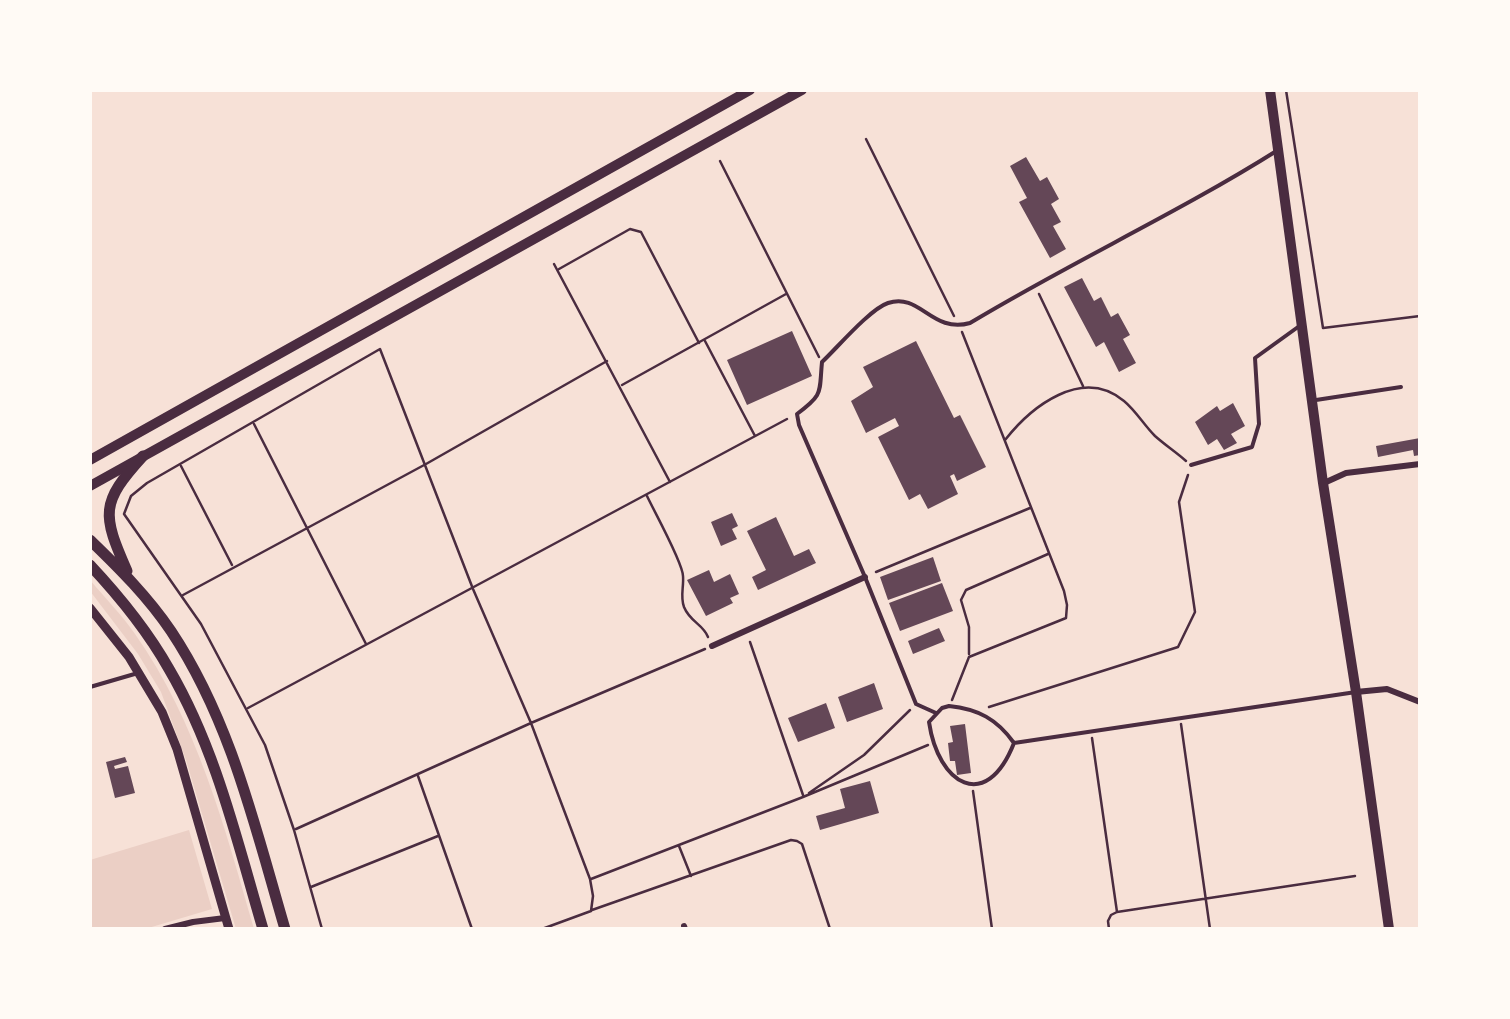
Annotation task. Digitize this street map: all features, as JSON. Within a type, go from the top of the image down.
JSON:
[{"type":"highway","points":[[131,580],[110,532],[110,503],[116,487],[143,456]]},
{"type":"highway","points":[[90,540],[131,580],[170,630],[203,685],[244,789],[285,929]]},
{"type":"highway","points":[[90,565],[152,641],[190,707],[217,778],[263,929]]},
{"type":"main road","points":[[93,458],[750,90]]},
{"type":"main road","points":[[90,486],[802,90]]},
{"type":"main road","points":[[1270,90],[1389,929]]},
{"type":"street","points":[[1323,483],[1346,473],[1420,464]]},
{"type":"street","points":[[712,646],[865,577]]},
{"type":"street","points":[[90,608],[140,672],[162,712],[177,749],[228,924],[193,922],[165,929]]},
{"type":"street","points":[[1356,692],[1387,689],[1420,702]]},
{"type":"lane","points":[[936,714],[916,704],[799,425],[798,414],[814,402],[821,388],[822,362],[884,304],[912,302],[941,322],[959,326],[970,323],[1278,150]]},
{"type":"lane","points":[[1192,465],[1252,447],[1259,424],[1255,358],[1301,324]]},
{"type":"lane","points":[[1312,400],[1401,387]]},
{"type":"lane","points":[[90,688],[140,672]]},
{"type":"lane","points":[[1014,743],[1356,692]]},
{"type":"lane","points":[[949,706],[978,711],[1001,726],[1014,743],[1004,764],[991,778],[972,784],[961,782],[945,768],[933,742],[930,722],[949,706]]},
{"type":"path","points":[[1286,90],[1323,328],[1420,316]]},
{"type":"path","points":[[866,139],[959,326],[1067,605],[1066,618],[969,657]]},
{"type":"path","points":[[720,160],[822,362]]},
{"type":"path","points":[[557,270],[636,229],[699,343]]},
{"type":"path","points":[[554,264],[671,483]]},
{"type":"path","points":[[1034,284],[1084,388]]},
{"type":"path","points":[[620,386],[787,294]]},
{"type":"path","points":[[704,340],[755,436]]},
{"type":"path","points":[[322,929],[265,745],[200,624],[124,514],[131,496],[147,483],[380,349],[590,879],[591,911]]},
{"type":"path","points":[[182,595],[426,464],[606,361]]},
{"type":"path","points":[[978,711],[1178,647],[1195,612],[1179,502],[1192,465],[1154,435],[1124,402],[1107,390],[1084,388],[1040,403],[1004,440]]},
{"type":"path","points":[[246,710],[798,414]]},
{"type":"path","points":[[253,423],[366,645]]},
{"type":"path","points":[[180,466],[232,567]]},
{"type":"path","points":[[294,830],[712,646],[705,630],[692,621],[684,606],[684,574],[647,496]]},
{"type":"path","points":[[865,577],[1032,508]]},
{"type":"path","points":[[949,706],[969,657],[969,627],[962,594],[1050,553]]},
{"type":"path","points":[[746,631],[804,796]]},
{"type":"path","points":[[804,796],[864,755],[916,704]]},
{"type":"path","points":[[1180,718],[1210,929]]},
{"type":"path","points":[[1091,732],[1117,912]]},
{"type":"path","points":[[590,879],[933,742]]},
{"type":"path","points":[[417,774],[472,929]]},
{"type":"path","points":[[972,784],[992,929]]},
{"type":"path","points":[[310,888],[439,835]]},
{"type":"path","points":[[542,929],[797,840],[802,844],[830,929]]},
{"type":"path","points":[[679,845],[691,876]]},
{"type":"path","points":[[1108,929],[1111,915],[1117,912],[1355,876]]},
{"type":"shaded area","points":[[90,580],[135,634],[176,703],[207,777],[254,929],[236,929],[186,760],[161,692],[138,654],[90,591]]},
{"type":"shaded area","points":[[189,830],[212,909],[145,929],[90,929],[90,860]]},
{"type":"building","points":[[1026,157],[1040,181],[1047,177],[1059,199],[1051,204],[1061,222],[1053,226],[1066,249],[1050,258],[1019,202],[1027,198],[1010,166]]},
{"type":"building","points":[[1082,278],[1094,301],[1101,297],[1111,317],[1118,313],[1130,335],[1123,339],[1136,363],[1119,372],[1104,342],[1096,347],[1064,287]]},
{"type":"building","points":[[792,331],[812,376],[747,405],[727,360]]},
{"type":"building","points":[[916,341],[954,418],[960,415],[986,467],[957,481],[954,474],[950,476],[958,494],[928,509],[920,494],[909,500],[878,437],[899,426],[895,418],[866,433],[851,401],[873,387],[863,367]]},
{"type":"building","points":[[1233,403],[1245,426],[1231,434],[1237,443],[1224,450],[1217,439],[1208,445],[1195,422],[1217,406],[1220,411]]},
{"type":"building","points":[[1420,438],[1420,455],[1414,456],[1413,450],[1378,457],[1376,446]]},
{"type":"building","points":[[732,513],[738,526],[732,529],[737,539],[721,546],[711,522]]},
{"type":"building","points":[[776,517],[794,556],[809,549],[816,563],[758,590],[752,577],[766,570],[747,531]]},
{"type":"building","points":[[933,557],[941,581],[888,600],[880,577]]},
{"type":"building","points":[[709,570],[714,582],[730,574],[739,594],[730,598],[733,603],[706,616],[687,580]]},
{"type":"building","points":[[942,583],[953,611],[900,631],[889,603]]},
{"type":"building","points":[[939,628],[945,641],[913,654],[908,641]]},
{"type":"building","points":[[874,683],[883,709],[847,722],[838,697]]},
{"type":"building","points":[[826,703],[835,728],[798,742],[788,718]]},
{"type":"building","points":[[965,724],[971,773],[957,775],[955,761],[950,761],[950,726]]},
{"type":"building","points":[[125,757],[127,762],[114,766],[128,766],[135,793],[115,798],[106,762]]},
{"type":"building","points":[[870,781],[879,813],[820,830],[816,816],[845,808],[840,789]]}]
